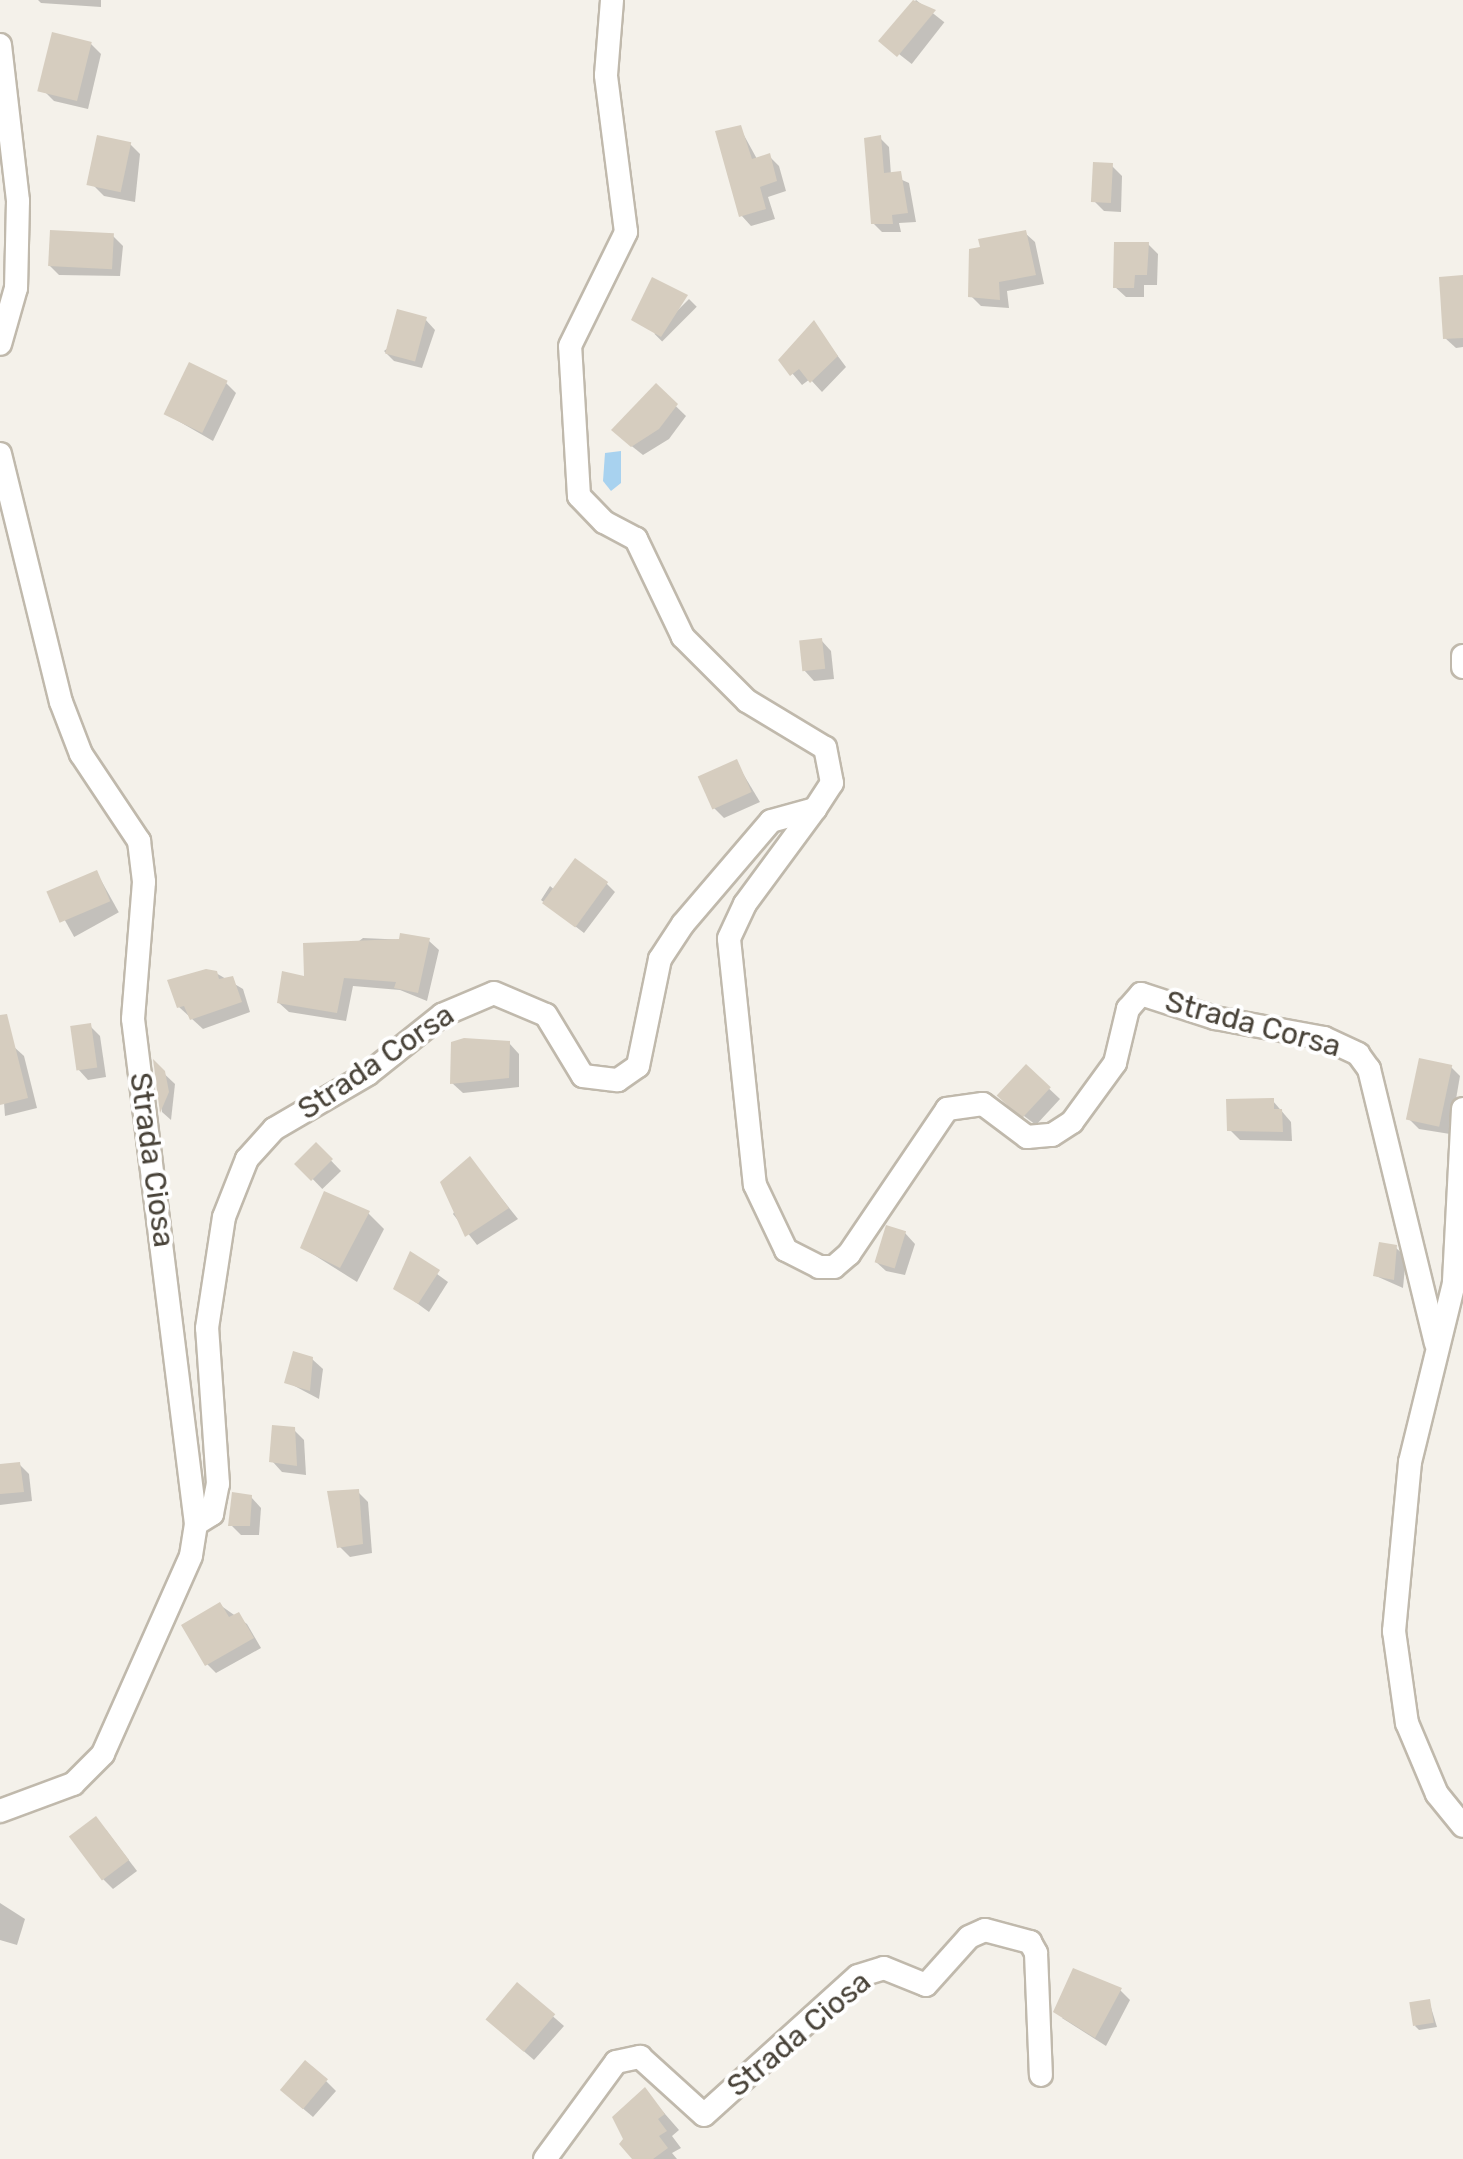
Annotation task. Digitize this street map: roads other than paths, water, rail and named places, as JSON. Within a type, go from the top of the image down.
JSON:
[{"type":"street","name":"Strada Corsa","points":[[612,0],[606,74],[626,232],[570,346],[579,496],[604,522],[636,539],[683,637],[747,701],[825,748],[832,783],[745,904],[729,939],[755,1185],[786,1250],[819,1268],[834,1267],[850,1254],[947,1109],[983,1104],[1027,1137],[1052,1135],[1072,1122],[1115,1063],[1128,1009],[1141,994],[1216,1018],[1324,1038],[1358,1054],[1369,1069],[1436,1343]]},
{"type":"street","points":[[0,45],[18,201],[16,288],[0,344]]},
{"type":"street","name":"Strada Ciosa","points":[[0,454],[61,702],[81,754],[139,840],[144,882],[133,1020],[196,1524],[191,1556],[104,1754],[60,1791],[0,1812]]},
{"type":"street","points":[[1463,656],[1463,667]]},
{"type":"street","name":"Strada Corsa","points":[[196,1524],[212,1514],[218,1484],[207,1328],[224,1217],[247,1159],[274,1129],[368,1074],[442,1015],[494,993],[546,1015],[583,1076],[618,1080],[638,1066],[660,958],[683,924],[772,821],[815,809]]},
{"type":"street","name":"Strada Corsa","points":[[1463,1110],[1454,1283],[1436,1343],[1401,1517],[1394,1631],[1407,1723],[1437,1794],[1463,1826]]},
{"type":"street","name":"Strada Ciosa","points":[[545,2159],[616,2062],[640,2057],[704,2115],[858,1976],[884,1968],[926,1986],[968,1936],[985,1930],[1030,1942],[1036,1953],[1040,2075]]},
{"type":"water","points":[[621,451],[621,483],[611,491],[603,481],[605,453]]}]
